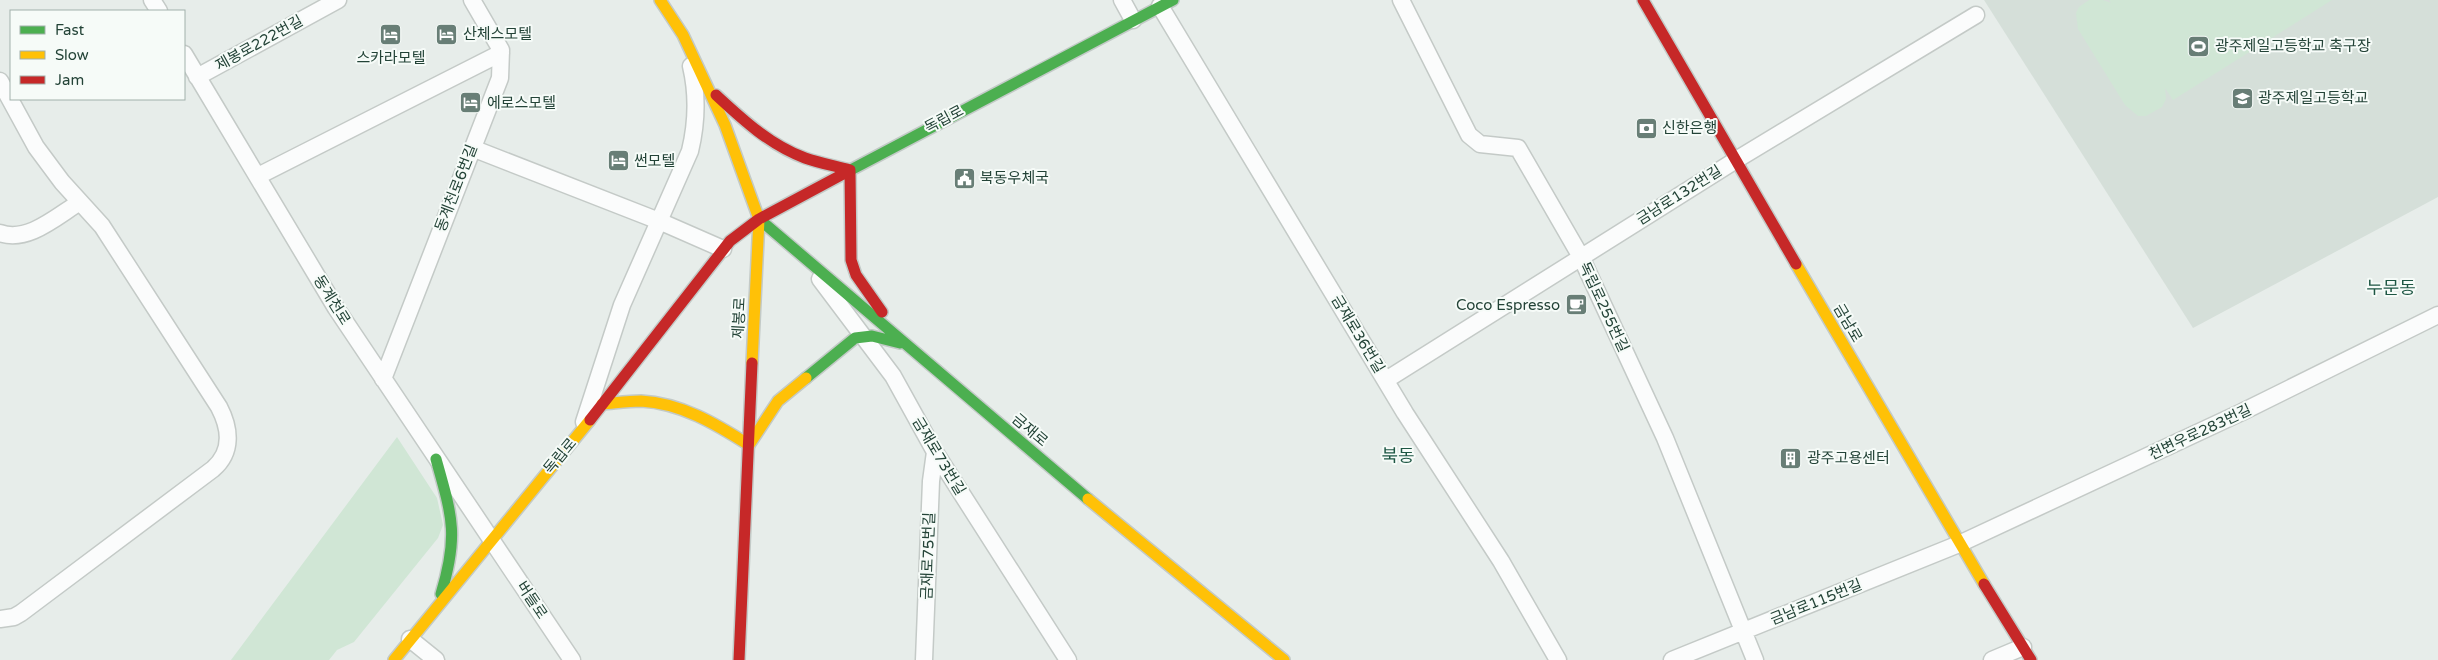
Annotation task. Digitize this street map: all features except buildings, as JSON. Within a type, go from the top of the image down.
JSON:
[{"type":"street","name":"제봉로222번길","points":[[197,77],[318,5],[338,0]]},
{"type":"street","points":[[258,176],[501,53],[472,0]]},
{"type":"street","name":"제봉로","points":[[660,0],[683,35],[725,125],[759,219],[739,660]]},
{"type":"street","points":[[1122,0],[1133,20]]},
{"type":"street","name":"독립로255번길","points":[[1401,0],[1470,136],[1480,144],[1518,148],[1580,257],[1665,438],[1755,660]]},
{"type":"street","name":"금남로","points":[[1643,0],[1959,544],[2027,653]]},
{"type":"street","name":"독립로","points":[[394,660],[581,431],[730,241],[759,219],[1167,3]]},
{"type":"street","name":"금재로36번길","points":[[1167,3],[1386,380],[1501,561],[1558,660]]},
{"type":"street","name":"금남로132번길","points":[[1386,380],[1736,160],[1976,15]]},
{"type":"street","points":[[581,431],[622,305],[690,152],[696,128],[697,104],[694,81],[683,35]]},
{"type":"street","name":"동계천로6번길","points":[[382,379],[500,78],[501,53]]},
{"type":"street","name":"동계천로","points":[[185,56],[336,308],[491,539]]},
{"type":"street","points":[[0,81],[10,99]]},
{"type":"street","points":[[708,88],[748,125],[775,144],[804,158],[850,170],[850,244],[856,275],[906,345]]},
{"type":"street","points":[[0,619],[14,617],[21,613],[213,469],[223,458],[227,446],[228,428],[219,407],[102,226],[36,147],[10,100]]},
{"type":"street","points":[[472,148],[659,221],[723,249]]},
{"type":"street","points":[[0,233],[11,235],[32,231],[80,202]]},
{"type":"street","name":"금재로","points":[[759,219],[1124,529],[1284,660]]},
{"type":"street","name":"금재로73번길","points":[[803,257],[893,376],[935,452],[1068,660]]},
{"type":"street","name":"천변우로283번길","points":[[1959,544],[2242,412],[2438,316]]},
{"type":"street","points":[[602,404],[642,401],[679,408],[711,421],[749,446],[778,401],[839,350],[862,335],[878,336],[906,345]]},
{"type":"street","name":"금재로75번길","points":[[924,660],[931,481],[935,452]]},
{"type":"street","points":[[436,459],[452,519],[453,534],[449,566],[437,606]]},
{"type":"street","name":"버들로","points":[[491,539],[572,660]]},
{"type":"street","name":"금남로115번길","points":[[1672,660],[1959,544]]},
{"type":"street","points":[[410,639],[436,660]]},
{"type":"street","points":[[1992,660],[2027,653]]},
{"type":"shaded area","name":"광주제일고등학교","points":[[1984,0],[2438,0],[2438,197],[2193,328]]},
{"type":"green space","name":"광주제일고등학교 축구장","points":[[2089,0],[2103,0],[2111,3],[2109,0],[2332,0],[2173,100],[2165,88],[2166,99],[2162,107],[2146,116],[2138,116],[2125,105],[2078,29],[2076,13],[2079,7]]},
{"type":"green space","points":[[397,437],[437,498],[443,525],[438,538],[354,642],[337,650],[329,660],[231,660]]},
{"type":"traffic: fast","points":[[845,173],[1173,0]]},
{"type":"traffic: fast","points":[[759,219],[1088,499]]},
{"type":"traffic: fast","points":[[806,378],[855,338],[872,336],[900,343]]},
{"type":"traffic: fast","points":[[436,459],[449,511],[452,540],[447,574],[441,594]]},
{"type":"traffic: slow","points":[[660,0],[683,35],[725,125],[759,219],[752,363]]},
{"type":"traffic: slow","points":[[1796,264],[1984,584]]},
{"type":"traffic: slow","points":[[602,404],[641,401],[670,406],[711,422],[749,445],[778,401],[806,378]]},
{"type":"traffic: slow","points":[[394,660],[590,420]]},
{"type":"traffic: slow","points":[[1088,499],[1284,660]]},
{"type":"traffic: jam","points":[[1643,0],[1796,264]]},
{"type":"traffic: jam","points":[[716,95],[769,139],[792,153],[850,170],[851,260],[856,275],[882,312]]},
{"type":"traffic: jam","points":[[590,420],[730,241],[759,219],[845,173]]},
{"type":"traffic: jam","points":[[739,660],[752,363]]},
{"type":"traffic: jam","points":[[1984,584],[2031,660]]},
{"type":"place","name":"산체스모텔","points":[[447,34]]},
{"type":"place","name":"스카라모텔","points":[[391,35]]},
{"type":"place","name":"광주제일고등학교 축구장","points":[[2199,46]]},
{"type":"place","name":"광주제일고등학교","points":[[2242,98]]},
{"type":"place","name":"에로스모텔","points":[[471,103]]},
{"type":"place","name":"신한은행","points":[[1646,128]]},
{"type":"place","name":"썬모텔","points":[[618,161]]},
{"type":"place","name":"북동우체국","points":[[964,178]]},
{"type":"place","name":"Coco Espresso","points":[[1576,305]]},
{"type":"place","name":"광주고용센터","points":[[1791,458]]},
{"type":"district","name":"누문동","points":[[2391,288]]},
{"type":"district","name":"북동","points":[[1398,456]]}]
